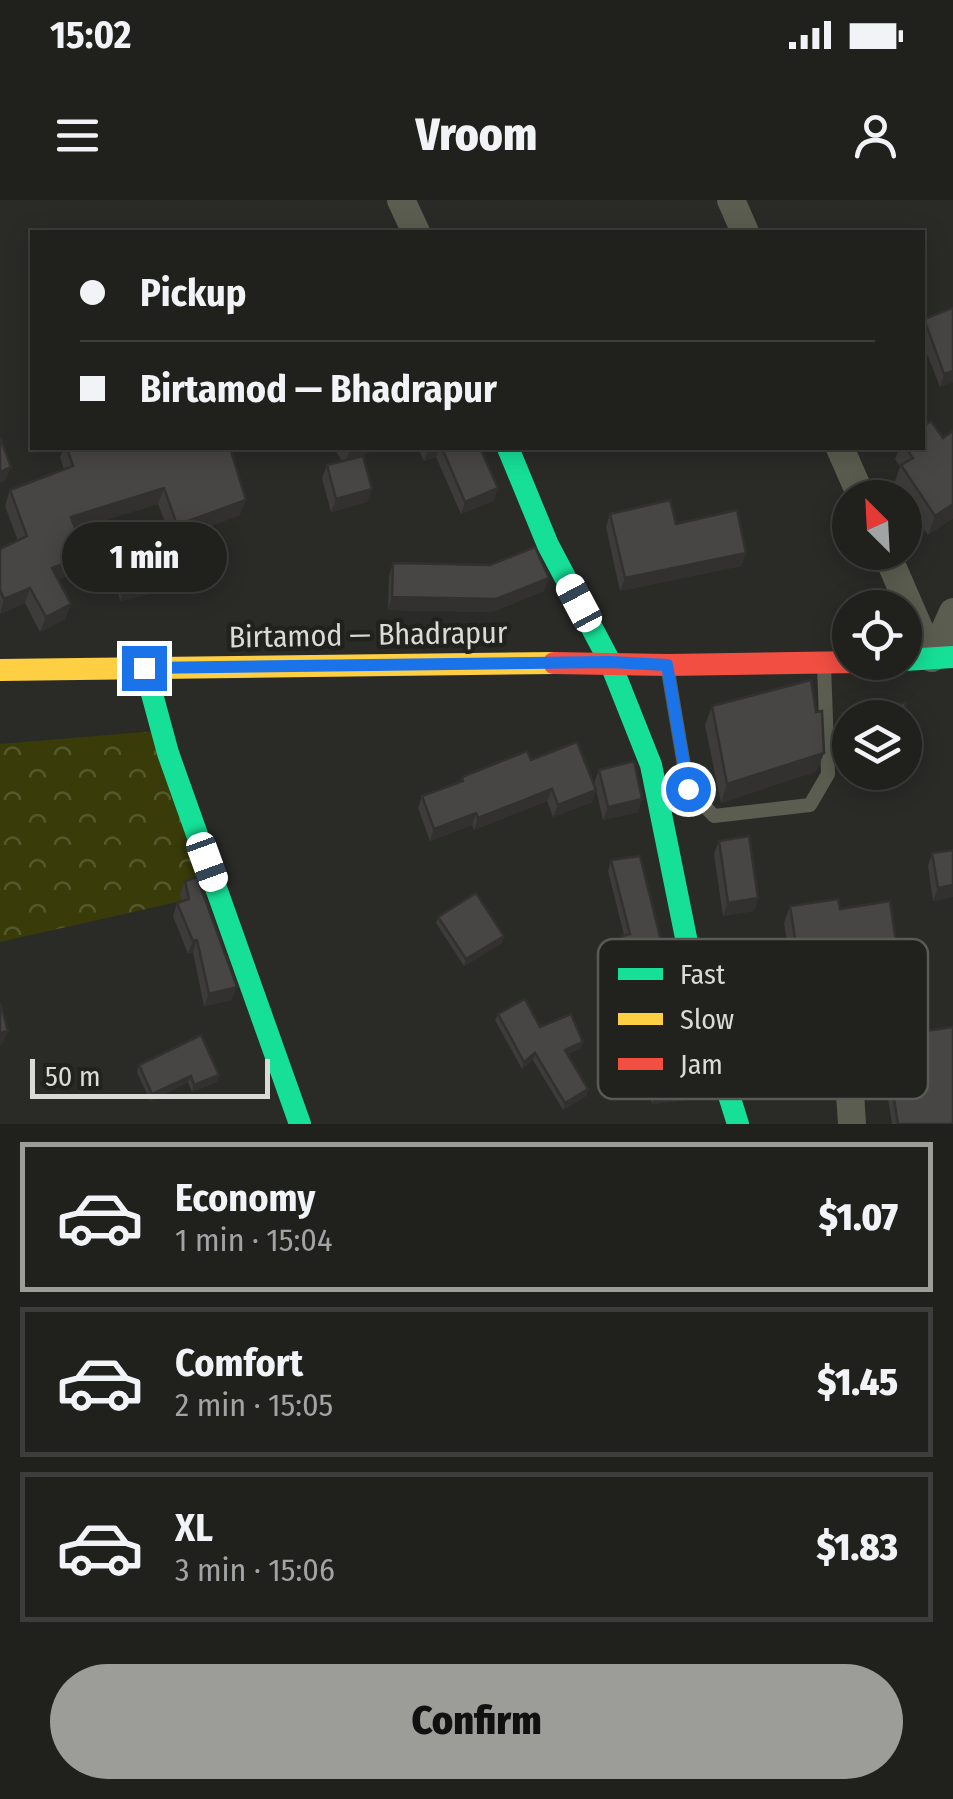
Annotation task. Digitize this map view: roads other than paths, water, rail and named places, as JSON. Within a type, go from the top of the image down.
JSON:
[{"type":"street","points":[[401,200],[415,230]]},
{"type":"street","points":[[731,200],[744,230]]},
{"type":"street","points":[[509,450],[548,545],[610,662],[650,766],[686,939]]},
{"type":"street","points":[[841,450],[854,480]]},
{"type":"street","points":[[893,570],[930,658]]},
{"type":"street","points":[[930,658],[953,612]]},
{"type":"street","name":"Birtamod — Bhadrapur","points":[[0,670],[610,662],[832,664]]},
{"type":"street","points":[[144,668],[168,753],[300,1124]]},
{"type":"street","points":[[730,1099],[738,1124]]},
{"type":"street","points":[[850,1099],[852,1124]]},
{"type":"lane","points":[[667,665],[688,789],[714,816],[810,805],[828,774],[824,664]]}]
